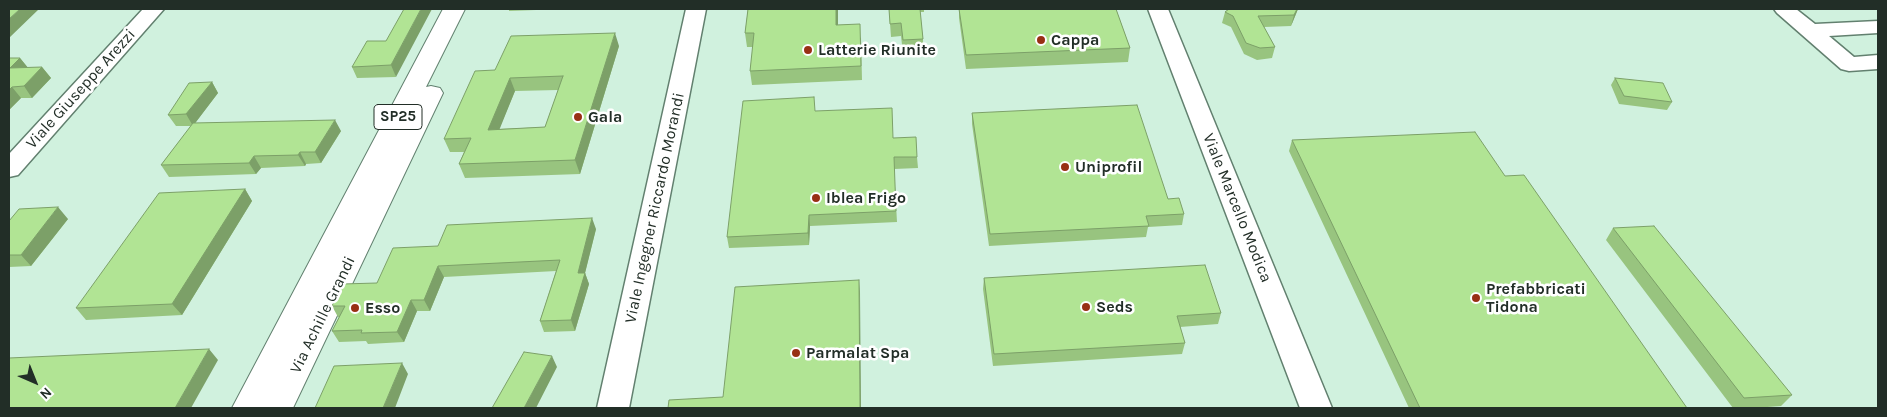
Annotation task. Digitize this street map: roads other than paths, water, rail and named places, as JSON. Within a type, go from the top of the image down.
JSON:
[{"type":"main road","name":"SP25","points":[[356,223],[454,9]]},
{"type":"main road","name":"SP25","points":[[356,223],[472,9]]},
{"type":"main road","name":"Via Achille Grandi","points":[[248,408],[356,223]]},
{"type":"main road","name":"Via Achille Grandi","points":[[277,408],[356,223]]},
{"type":"street","name":"Viale Giuseppe Arezzi","points":[[9,170],[154,9]]},
{"type":"street","name":"Viale Ingegner Riccardo Morandi","points":[[613,408],[696,9]]},
{"type":"street","name":"Viale Marcello Modica","points":[[1158,9],[1316,408]]},
{"type":"street","points":[[1784,9],[1849,64],[1878,62]]},
{"type":"street","points":[[1810,31],[1878,27]]},
{"type":"place","name":"Cappa","points":[[1041,40]]},
{"type":"place","name":"Latterie Riunite","points":[[808,50]]},
{"type":"place","name":"Gala","points":[[578,117]]},
{"type":"place","name":"Uniprofil","points":[[1065,167]]},
{"type":"place","name":"Iblea Frigo","points":[[816,198]]},
{"type":"place","name":"Prefabbricati Tidona","points":[[1476,298]]},
{"type":"place","name":"Seds","points":[[1086,307]]},
{"type":"place","name":"Esso","points":[[355,308]]},
{"type":"place","name":"Parmalat Spa","points":[[796,353]]}]
